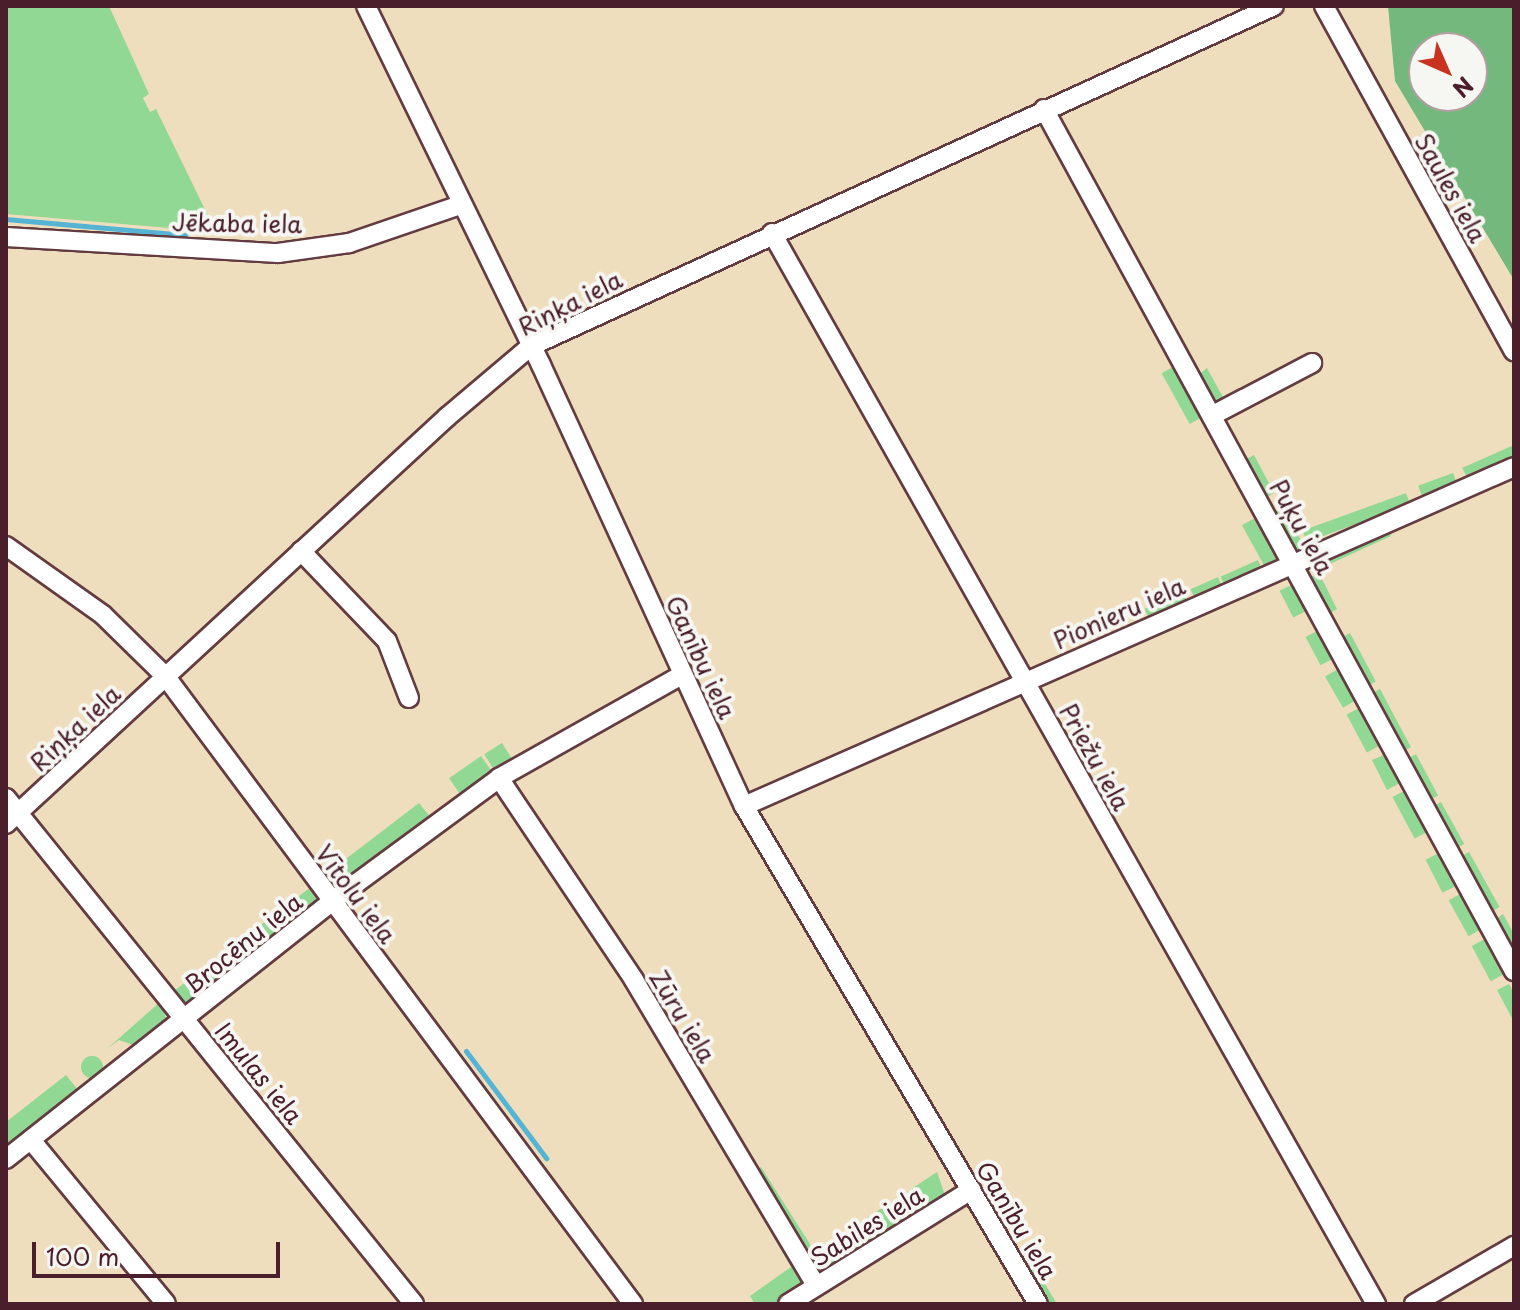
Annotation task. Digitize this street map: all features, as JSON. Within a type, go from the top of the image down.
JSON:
[{"type":"street","name":"Ganību iela","points":[[366,6],[531,346],[744,806],[1038,1304]]},
{"type":"street","name":"Riņķa iela","points":[[10,812],[166,677],[301,551],[531,346],[772,233],[1274,6]]},
{"type":"street","name":"Saules iela","points":[[1324,6],[1514,351]]},
{"type":"street","name":"Puķu iela","points":[[1044,109],[1294,561],[1514,971]]},
{"type":"street","name":"Jēkaba iela","points":[[6,237],[278,253],[349,243],[460,205]]},
{"type":"street","name":"Priežu iela","points":[[772,233],[1376,1304]]},
{"type":"street","points":[[1213,415],[1312,363]]},
{"type":"street","name":"Pionieru iela","points":[[744,806],[1294,561],[1514,467]]},
{"type":"street","name":"Vītolu iela","points":[[6,546],[103,615],[166,677],[633,1304]]},
{"type":"street","points":[[301,551],[387,641],[409,698]]},
{"type":"street","name":"Brocēnu iela","points":[[6,1159],[186,1020],[331,902],[499,778],[682,675]]},
{"type":"street","name":"Zūru iela","points":[[499,778],[634,980],[816,1285]]},
{"type":"street","name":"Imulas iela","points":[[10,812],[186,1020],[414,1304]]},
{"type":"street","points":[[31,1140],[166,1304]]},
{"type":"street","name":"Sabiles iela","points":[[788,1304],[971,1190]]},
{"type":"street","points":[[1414,1304],[1514,1246]]},
{"type":"green space","points":[[6,6],[109,6],[149,94],[143,98],[150,112],[156,109],[216,232],[6,214]]},
{"type":"green space","points":[[1388,6],[1514,6],[1514,280],[1414,112],[1488,112],[1488,32],[1408,32],[1408,103],[1395,81]]},
{"type":"green space","points":[[1173,367],[1201,418],[1190,424],[1162,373]]},
{"type":"green space","points":[[1207,368],[1225,401],[1212,405],[1197,376]]},
{"type":"green space","points":[[1514,445],[1514,458],[1468,479],[1462,468]]},
{"type":"green space","points":[[1254,455],[1274,493],[1263,499],[1243,461]]},
{"type":"green space","points":[[1453,473],[1457,484],[1422,497],[1418,486]]},
{"type":"green space","points":[[1406,493],[1410,504],[1307,542],[1303,531]]},
{"type":"green space","points":[[1283,508],[1306,549],[1290,549],[1270,513]]},
{"type":"green space","points":[[1255,518],[1277,558],[1264,566],[1242,525]]},
{"type":"green space","points":[[1389,530],[1391,536],[1321,568],[1317,561]]},
{"type":"green space","points":[[1258,560],[1262,569],[1225,586],[1221,577]]},
{"type":"green space","points":[[1319,573],[1337,609],[1327,615],[1307,579]]},
{"type":"green space","points":[[1218,577],[1222,586],[1195,598],[1191,589]]},
{"type":"green space","points":[[1293,584],[1307,611],[1293,618],[1280,591]]},
{"type":"green space","points":[[1183,592],[1187,601],[1149,618],[1145,609]]},
{"type":"green space","points":[[1317,631],[1332,659],[1321,665],[1306,637]]},
{"type":"green space","points":[[1350,633],[1376,682],[1366,687],[1340,638]]},
{"type":"green space","points":[[1338,669],[1356,700],[1343,708],[1325,676]]},
{"type":"green space","points":[[1380,689],[1411,747],[1401,752],[1370,694]]},
{"type":"green space","points":[[1359,708],[1379,746],[1367,753],[1347,715]]},
{"type":"green space","points":[[502,743],[512,759],[494,770],[484,754]]},
{"type":"green space","points":[[1416,754],[1438,795],[1428,801],[1406,759]]},
{"type":"green space","points":[[1384,755],[1400,783],[1387,790],[1372,760]]},
{"type":"green space","points":[[481,756],[493,773],[461,796],[449,778]]},
{"type":"green space","points":[[1404,791],[1426,832],[1415,839],[1393,797]]},
{"type":"green space","points":[[1441,802],[1464,844],[1456,849],[1432,807]]},
{"type":"green space","points":[[419,803],[431,818],[333,890],[321,878]]},
{"type":"green space","points":[[1469,852],[1500,907],[1490,912],[1459,857]]},
{"type":"green space","points":[[1439,853],[1456,886],[1442,893],[1426,860]]},
{"type":"green space","points":[[311,887],[319,905],[257,949],[246,936]]},
{"type":"green space","points":[[1460,894],[1480,930],[1469,936],[1449,900]]},
{"type":"green space","points":[[1503,914],[1514,934],[1514,948],[1509,951],[1494,921]]},
{"type":"green space","points":[[1485,939],[1504,974],[1491,981],[1472,946]]},
{"type":"green space","points":[[228,950],[239,965],[189,1005],[170,994]]},
{"type":"green space","points":[[1509,984],[1514,993],[1514,1022],[1497,990]]},
{"type":"green space","points":[[161,1001],[167,1022],[136,1046],[119,1040],[108,1048]]},
{"type":"green space","points":[[92,1056],[100,1059],[103,1067],[100,1075],[92,1078],[84,1075],[81,1067],[84,1059]]},
{"type":"green space","points":[[66,1075],[78,1090],[6,1145],[6,1122]]},
{"type":"green space","points":[[718,1140],[804,1281],[775,1304],[755,1304],[750,1296],[791,1267]]},
{"type":"green space","points":[[761,1167],[815,1252],[831,1242],[843,1260],[830,1269],[815,1268],[755,1170]]},
{"type":"green space","points":[[937,1172],[946,1198],[913,1218],[896,1199]]},
{"type":"green space","points":[[891,1202],[905,1222],[850,1255],[837,1238]]},
{"type":"green space","points":[[1032,1261],[1057,1304],[1046,1304],[1025,1270]]},
{"type":"waterway","points":[[6,219],[185,235]]},
{"type":"waterway","points":[[466,1051],[546,1158]]}]
